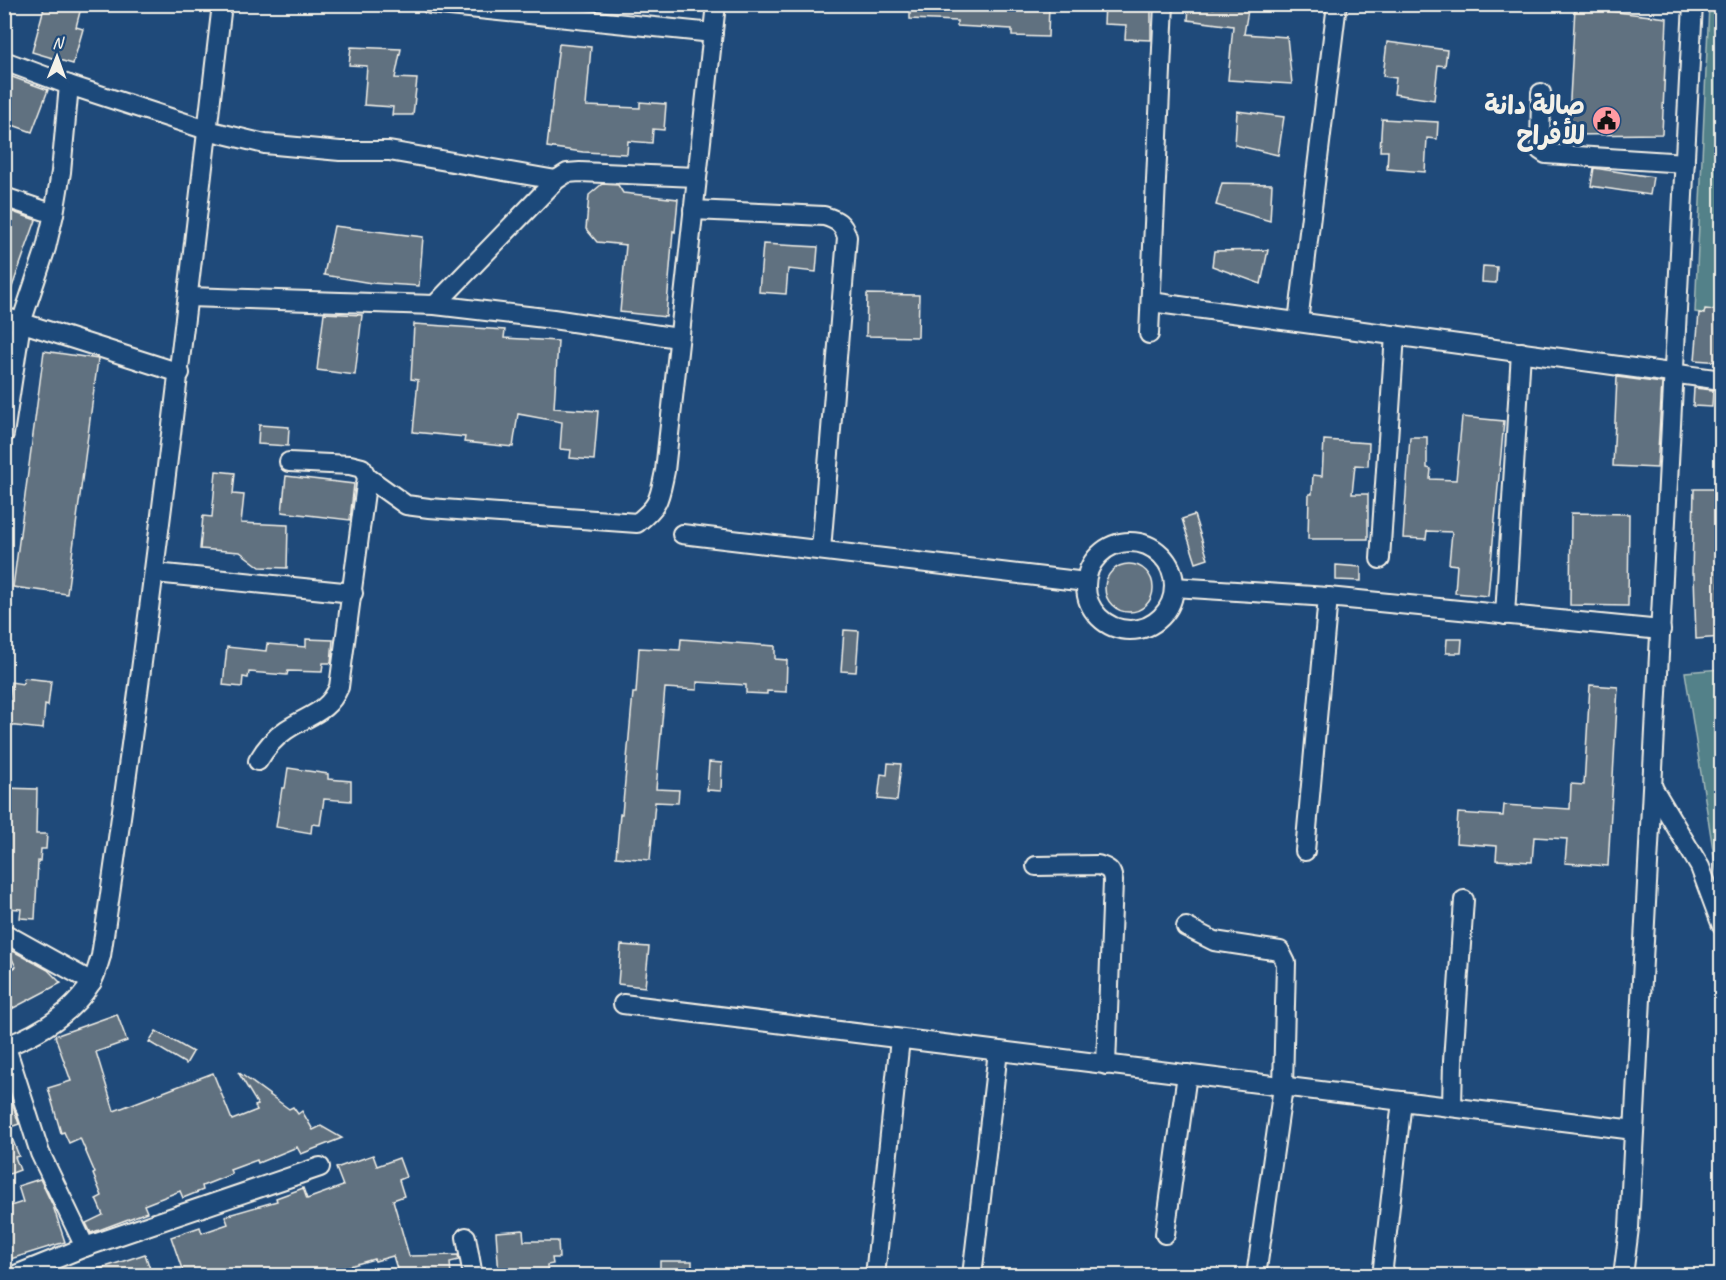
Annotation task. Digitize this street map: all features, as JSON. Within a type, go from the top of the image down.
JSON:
[{"type":"street","points":[[85,1247],[40,1153],[5,1047],[28,1038],[72,1008],[92,982],[101,956],[155,573],[222,4]]},
{"type":"street","points":[[430,4],[713,33]]},
{"type":"street","points":[[289,462],[350,465],[362,468],[367,477],[406,505],[637,523],[651,512],[659,501],[665,471],[716,4]]},
{"type":"street","points":[[1149,334],[1164,4]]},
{"type":"street","points":[[1298,322],[1337,4]]},
{"type":"street","points":[[1623,1275],[1629,1228],[1693,4]]},
{"type":"street","points":[[4,62],[207,130],[265,144],[340,151],[389,151],[556,180]]},
{"type":"street","points":[[4,434],[13,320],[46,248],[61,172],[69,85]]},
{"type":"street","points":[[1541,93],[1540,150],[1546,154],[1685,163]]},
{"type":"street","points":[[435,305],[556,180],[567,173],[696,177]]},
{"type":"street","points":[[4,197],[54,214]]},
{"type":"street","points":[[693,210],[824,216],[837,220],[844,227],[847,237],[821,550]]},
{"type":"street","points":[[189,297],[435,305],[553,319],[678,338]]},
{"type":"street","points":[[1150,302],[1722,380]]},
{"type":"street","points":[[13,320],[180,373]]},
{"type":"street","points":[[1380,559],[1395,335]]},
{"type":"street","points":[[1505,615],[1521,352]]},
{"type":"street","points":[[258,761],[266,747],[285,730],[326,708],[339,687],[367,477]]},
{"type":"street","points":[[682,534],[1086,582]]},
{"type":"street","points":[[1133,541],[1146,544],[1158,551],[1167,561],[1173,573],[1174,587],[1172,601],[1155,623],[1142,629],[1127,630],[1113,627],[1101,620],[1092,609],[1086,596],[1086,582],[1089,568],[1106,548],[1133,541]]},
{"type":"street","points":[[155,573],[353,593]]},
{"type":"street","points":[[1174,587],[1328,597],[1661,630]]},
{"type":"street","points":[[1305,851],[1328,597]]},
{"type":"street","points":[[1653,788],[1700,867],[1722,926]]},
{"type":"street","points":[[1036,866],[1098,865],[1112,872],[1106,1065]]},
{"type":"street","points":[[1452,1106],[1464,900]]},
{"type":"street","points":[[1186,927],[1214,941],[1280,951],[1286,963],[1283,1087],[1256,1275]]},
{"type":"street","points":[[8,939],[92,982]]},
{"type":"street","points":[[623,1004],[1634,1130]]},
{"type":"street","points":[[875,1275],[900,1039]]},
{"type":"street","points":[[972,1275],[998,1051]]},
{"type":"street","points":[[1165,1234],[1187,1074]]},
{"type":"street","points":[[1382,1275],[1402,1101]]},
{"type":"street","points":[[13,1275],[85,1247],[320,1167]]},
{"type":"street","points":[[466,1237],[473,1275]]},
{"type":"green space","points":[[1709,5],[1721,5],[1721,316],[1695,312]]},
{"type":"green space","points":[[1721,669],[1721,900],[1685,672]]},
{"type":"building","points":[[45,4],[82,4],[76,27],[83,29],[73,64],[32,52]]},
{"type":"building","points":[[910,4],[1049,4],[1048,37],[1012,36],[1012,29],[957,26],[957,21],[910,19]]},
{"type":"building","points":[[1105,4],[1151,4],[1151,40],[1125,39],[1126,25],[1104,24]]},
{"type":"building","points":[[1215,4],[1249,4],[1244,34],[1287,37],[1292,84],[1228,80],[1233,26],[1188,20],[1189,6],[1214,8]]},
{"type":"building","points":[[1575,7],[1667,18],[1662,134],[1568,135]]},
{"type":"building","points":[[1387,42],[1447,50],[1445,66],[1438,65],[1434,100],[1394,94],[1396,78],[1383,76]]},
{"type":"building","points":[[559,44],[591,47],[586,106],[640,108],[640,102],[666,104],[664,130],[653,129],[652,143],[628,141],[627,154],[583,152],[547,147]]},
{"type":"building","points":[[351,47],[401,49],[395,78],[417,79],[413,115],[392,115],[393,107],[364,105],[367,66],[349,65]]},
{"type":"building","points":[[4,74],[48,90],[32,132],[4,122]]},
{"type":"building","points":[[1237,111],[1284,117],[1278,155],[1235,145]]},
{"type":"building","points":[[1382,119],[1438,122],[1437,139],[1427,138],[1425,172],[1387,169],[1388,151],[1380,151]]},
{"type":"building","points":[[1594,168],[1653,177],[1650,195],[1591,186]]},
{"type":"building","points":[[1222,183],[1272,184],[1270,221],[1216,205]]},
{"type":"building","points":[[602,184],[618,185],[623,193],[678,199],[666,317],[620,312],[626,245],[597,242],[586,229],[589,195]]},
{"type":"building","points":[[4,209],[36,220],[6,304],[4,304]]},
{"type":"building","points":[[334,226],[423,237],[419,286],[371,283],[324,275]]},
{"type":"building","points":[[763,244],[818,247],[816,272],[788,269],[786,294],[759,292]]},
{"type":"building","points":[[1268,250],[1261,284],[1212,266],[1214,251]]},
{"type":"building","points":[[1483,266],[1497,267],[1496,283],[1482,282]]},
{"type":"building","points":[[867,294],[919,295],[918,337],[866,336]]},
{"type":"building","points":[[1705,309],[1722,311],[1721,362],[1695,360],[1699,313],[1704,314]]},
{"type":"building","points":[[324,313],[362,315],[355,375],[317,370]]},
{"type":"building","points":[[414,324],[505,330],[504,338],[558,341],[554,408],[598,411],[594,460],[570,458],[571,450],[560,449],[562,422],[518,414],[513,447],[464,442],[465,437],[413,432],[418,380],[411,379]]},
{"type":"building","points":[[44,351],[98,359],[67,594],[13,587]]},
{"type":"building","points":[[1617,377],[1662,383],[1657,468],[1613,466]]},
{"type":"building","points":[[1694,388],[1713,390],[1712,407],[1693,406]]},
{"type":"building","points":[[1462,417],[1504,421],[1488,596],[1455,593],[1457,565],[1449,564],[1452,532],[1427,531],[1426,539],[1403,538],[1410,437],[1427,437],[1427,468],[1431,469],[1430,479],[1456,480]]},
{"type":"building","points":[[259,425],[289,427],[288,446],[258,444]]},
{"type":"building","points":[[1324,440],[1369,443],[1368,466],[1355,465],[1352,494],[1368,494],[1368,539],[1308,539],[1309,494],[1312,494],[1313,475],[1322,476]]},
{"type":"building","points":[[216,471],[235,473],[233,494],[244,495],[241,523],[288,525],[287,568],[260,567],[240,552],[200,549],[203,516],[212,517]]},
{"type":"building","points":[[286,476],[354,484],[350,520],[282,512]]},
{"type":"building","points":[[1694,489],[1722,489],[1719,587],[1722,586],[1722,637],[1696,639],[1694,574],[1692,574]]},
{"type":"building","points":[[1571,513],[1629,514],[1628,606],[1570,605]]},
{"type":"building","points":[[1194,515],[1208,559],[1196,563],[1182,519]]},
{"type":"building","points":[[1129,564],[1146,571],[1153,588],[1146,605],[1129,612],[1112,605],[1105,588],[1112,571]]},
{"type":"building","points":[[1336,565],[1361,567],[1361,581],[1336,580]]},
{"type":"building","points":[[844,630],[859,631],[856,672],[841,671]]},
{"type":"building","points":[[306,639],[333,640],[331,663],[323,663],[322,672],[288,671],[287,675],[249,672],[248,678],[243,677],[242,687],[223,685],[227,647],[266,651],[267,644],[306,647]]},
{"type":"building","points":[[681,639],[775,646],[775,659],[787,660],[786,692],[746,693],[746,685],[697,682],[697,690],[665,688],[656,789],[679,790],[678,803],[655,802],[650,860],[616,857],[633,693],[636,693],[639,648],[680,650]]},
{"type":"building","points":[[1447,639],[1462,639],[1461,653],[1446,653]]},
{"type":"building","points":[[24,678],[51,681],[48,706],[45,705],[43,729],[7,725],[11,682],[23,684]]},
{"type":"building","points":[[1590,685],[1618,687],[1608,866],[1565,863],[1567,839],[1534,837],[1532,862],[1496,860],[1497,846],[1456,843],[1458,813],[1503,816],[1504,805],[1570,809],[1571,784],[1584,785]]},
{"type":"building","points":[[709,762],[722,763],[721,791],[707,790]]},
{"type":"building","points":[[888,763],[901,764],[897,801],[878,799],[881,774],[887,775]]},
{"type":"building","points":[[288,768],[328,774],[328,779],[351,781],[351,801],[324,799],[320,825],[312,824],[311,833],[276,827],[282,788],[285,788]]},
{"type":"building","points":[[4,788],[37,789],[36,834],[47,834],[46,849],[41,849],[40,861],[38,861],[35,919],[20,918],[21,909],[4,908]]},
{"type":"building","points":[[621,945],[649,947],[645,987],[618,984]]},
{"type":"building","points":[[13,951],[48,970],[61,983],[4,1013],[4,973],[16,967],[9,953]]},
{"type":"building","points":[[117,1014],[127,1041],[96,1052],[114,1111],[213,1073],[232,1120],[257,1110],[255,1106],[258,1105],[238,1072],[289,1109],[293,1107],[298,1114],[302,1111],[313,1130],[321,1126],[342,1138],[301,1154],[297,1147],[258,1163],[257,1160],[230,1170],[232,1174],[202,1186],[203,1190],[183,1198],[180,1191],[144,1205],[147,1212],[91,1233],[86,1223],[103,1215],[96,1199],[102,1196],[80,1138],[69,1143],[64,1132],[61,1133],[48,1088],[71,1081],[55,1036]]},
{"type":"building","points":[[156,1031],[193,1052],[186,1064],[149,1042]]},
{"type":"building","points":[[4,1079],[19,1124],[8,1128],[19,1156],[15,1157],[20,1170],[4,1176]]},
{"type":"building","points":[[373,1155],[377,1166],[399,1158],[406,1177],[399,1180],[404,1196],[393,1200],[409,1256],[458,1255],[459,1260],[450,1262],[451,1275],[427,1275],[427,1269],[399,1275],[393,1256],[343,1268],[331,1273],[332,1275],[184,1275],[171,1237],[200,1227],[202,1233],[228,1224],[225,1216],[277,1201],[276,1198],[303,1188],[307,1199],[343,1186],[336,1168]]},
{"type":"building","points":[[40,1179],[53,1206],[65,1242],[4,1261],[4,1208],[23,1202],[18,1186]]},
{"type":"building","points":[[523,1230],[524,1241],[558,1241],[559,1258],[552,1258],[553,1264],[547,1265],[548,1275],[499,1275],[496,1232]]},
{"type":"building","points":[[145,1254],[152,1275],[88,1275],[87,1273]]},
{"type":"building","points":[[660,1261],[692,1261],[692,1275],[660,1275]]},
{"type":"place","name":"صالة دانة للأفراح","points":[[1606,120]]}]
